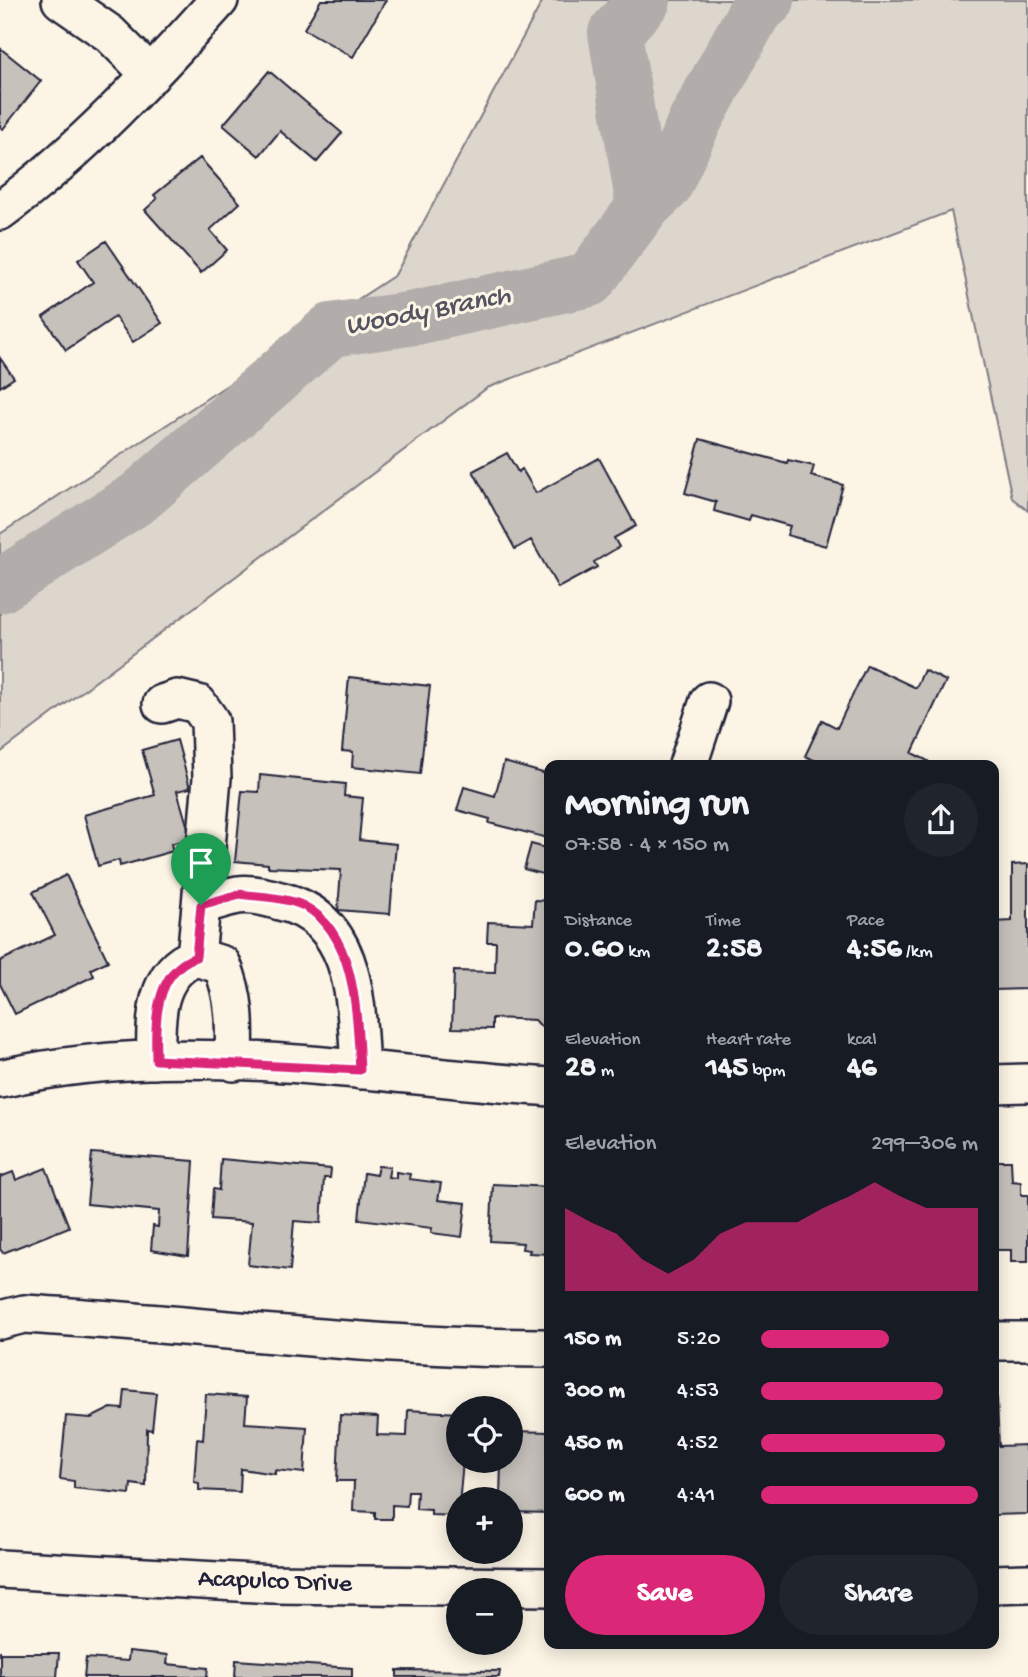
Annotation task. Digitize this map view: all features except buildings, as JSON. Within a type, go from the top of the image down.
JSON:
[{"type":"street","points":[[61,0],[110,34],[151,75]]},
{"type":"street","points":[[0,211],[35,185],[151,75],[219,0]]},
{"type":"street","points":[[162,704],[177,699],[198,705],[210,721],[212,778],[196,957]]},
{"type":"street","points":[[690,760],[709,701]]},
{"type":"street","points":[[201,905],[240,894],[268,898],[304,906],[328,928],[344,957],[354,988],[360,1070]]},
{"type":"street","points":[[156,1060],[155,1031],[160,1000],[170,973],[184,961],[196,957],[222,965],[231,987],[235,1011],[234,1062]]},
{"type":"street","points":[[0,1079],[40,1070],[122,1060],[156,1060],[360,1070],[544,1086]]},
{"type":"street","points":[[999,1084],[1028,1083]]},
{"type":"street","points":[[0,1320],[24,1314],[346,1342],[474,1349],[544,1348]]},
{"type":"street","points":[[999,1341],[1028,1341]]},
{"type":"street","name":"Acapulco Drive","points":[[0,1570],[272,1584],[544,1587]]},
{"type":"street","points":[[999,1584],[1028,1583]]},
{"type":"shaded area","points":[[543,0],[1028,0],[1028,511],[1012,498],[951,211],[487,388],[0,753],[0,534],[395,275]]},
{"type":"waterway","name":"Woody Branch","points":[[643,207],[615,33],[644,0]]},
{"type":"waterway","name":"Woody Branch","points":[[0,586],[138,498],[331,330],[415,318],[589,280],[643,207],[665,186],[695,121],[755,11],[768,0]]},
{"type":"route","points":[[240,894],[268,898],[304,906],[328,928],[344,957],[354,988],[360,1070],[156,1060],[155,1031],[160,1000],[170,973],[184,961],[196,957],[201,905],[240,894]]}]
